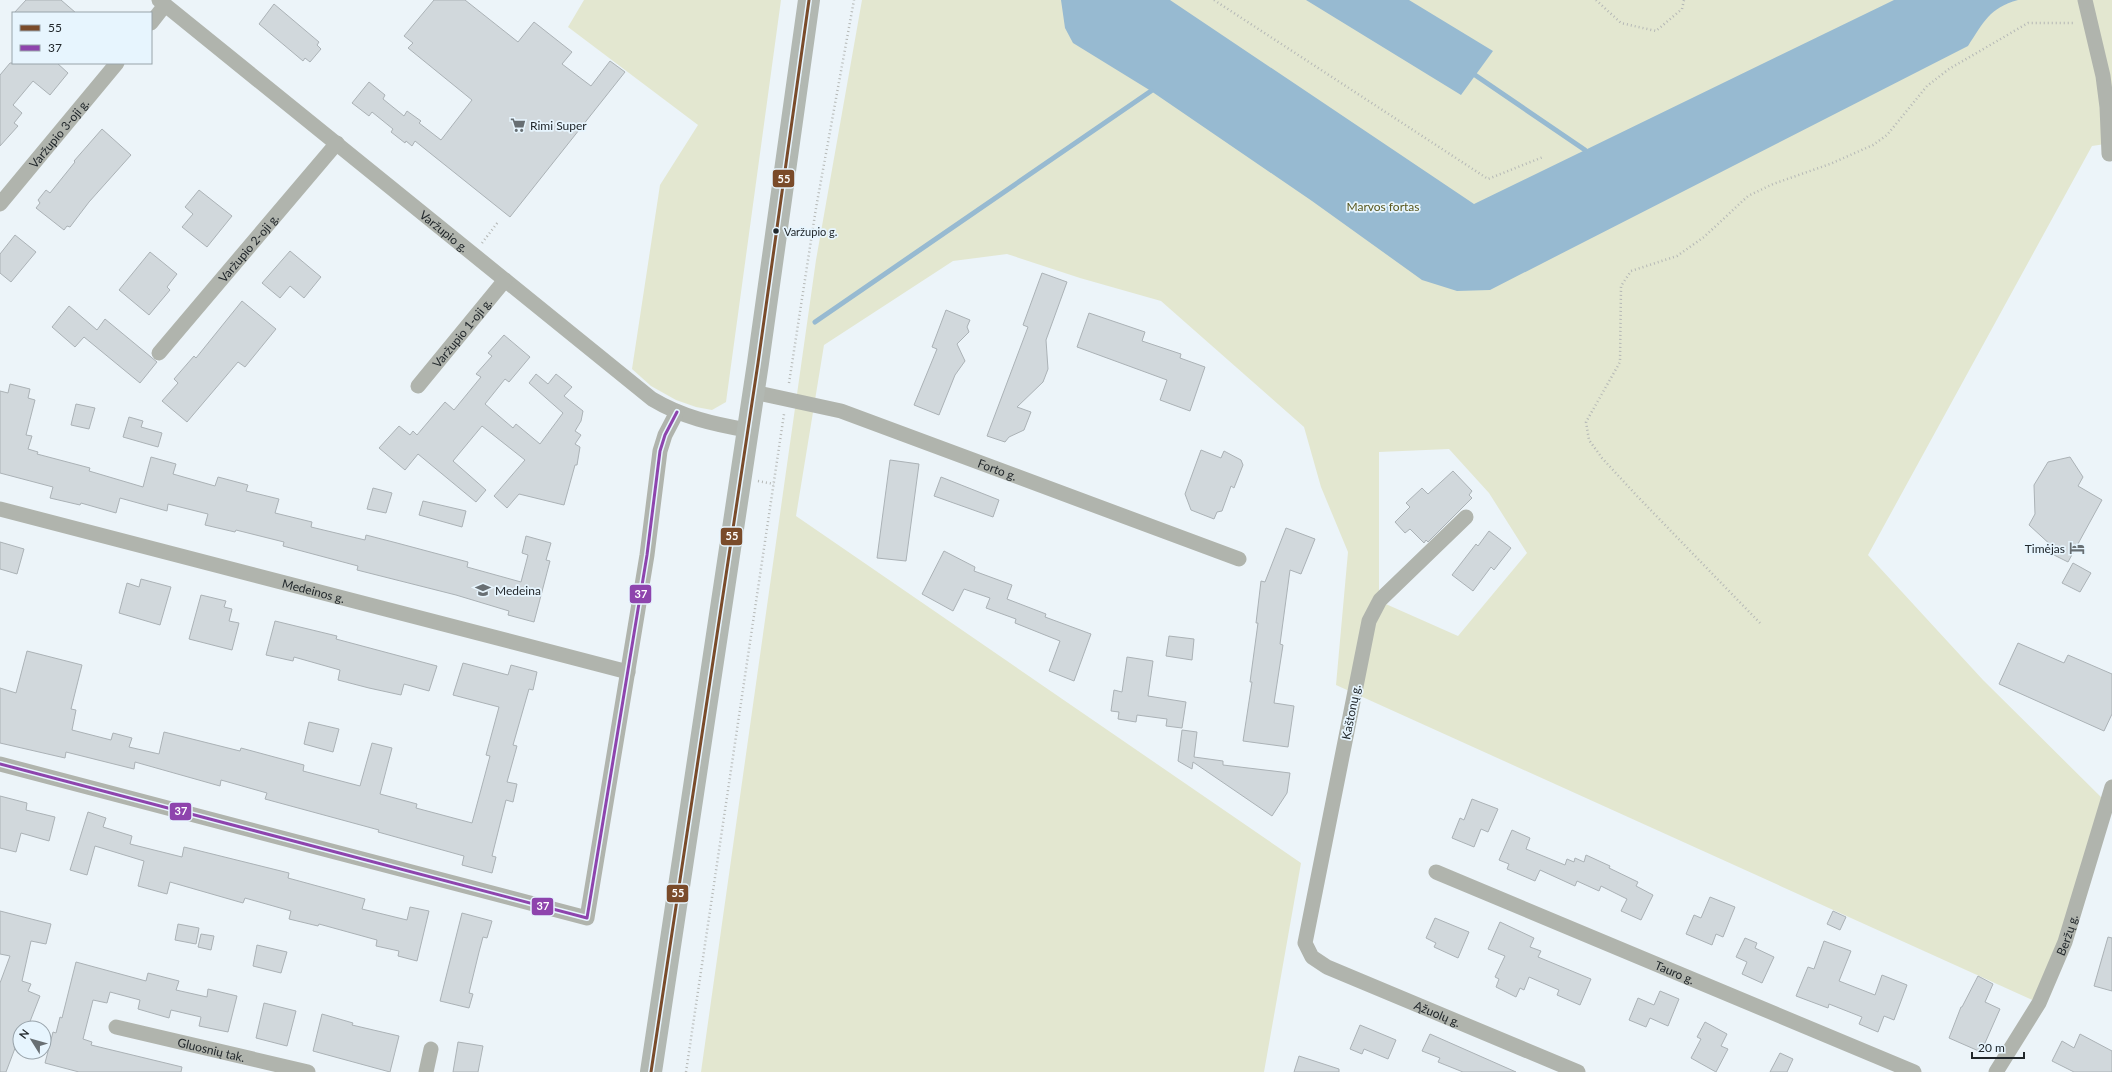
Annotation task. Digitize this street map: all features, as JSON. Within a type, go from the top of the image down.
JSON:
[{"type":"main road","points":[[651,1072],[753,392],[809,0]]},
{"type":"street","points":[[2085,0],[2104,84],[2109,154]]},
{"type":"street","points":[[152,21],[162,3]]},
{"type":"street","name":"Varžupio g.","points":[[162,3],[652,399],[677,412],[706,422],[747,430]]},
{"type":"street","name":"Varžupio 3-oji g.","points":[[0,204],[116,64]]},
{"type":"street","name":"Varžupio 2-oji g.","points":[[159,353],[336,143]]},
{"type":"street","name":"Varžupio 1-oji g.","points":[[418,386],[505,280]]},
{"type":"street","name":"Forto g.","points":[[753,392],[841,411],[1239,559]]},
{"type":"street","points":[[0,764],[588,918],[647,555],[660,451],[665,435],[677,412]]},
{"type":"street","name":"Medeinos g.","points":[[0,509],[628,672]]},
{"type":"street","name":"Kaštonų g.","points":[[1305,943],[1369,621],[1380,600],[1466,517]]},
{"type":"street","name":"Beržų g.","points":[[1996,1072],[2039,1003],[2067,937],[2112,787]]},
{"type":"street","name":"Tauro g.","points":[[1436,872],[1914,1072]]},
{"type":"street","name":"Ąžuolų g.","points":[[1305,943],[1312,957],[1327,967],[1578,1072]]},
{"type":"street","name":"Gluosnių tak.","points":[[116,1027],[308,1072]]},
{"type":"street","points":[[426,1072],[431,1049]]},
{"type":"path","points":[[686,1072],[816,208],[854,0]]},
{"type":"path","points":[[1214,0],[1488,179],[1543,157]]},
{"type":"path","points":[[1596,0],[1621,23],[1656,31],[1682,9],[1684,0]]},
{"type":"path","points":[[1760,623],[1637,496],[1602,458],[1589,440],[1586,422],[1620,362],[1621,286],[1631,271],[1677,256],[1704,237],[1748,196],[1773,184],[1830,164],[1873,145],[1887,135],[1927,86],[1949,69],[2028,23],[2090,23]]},
{"type":"path","points":[[473,254],[498,222]]},
{"type":"green space","points":[[584,0],[781,0],[726,402],[712,410],[696,407],[676,400],[651,386],[632,369],[660,185],[698,125],[568,27]]},
{"type":"green space","name":"Marvos fortas","points":[[862,0],[2112,0],[2112,143],[2092,146],[1868,555],[1983,680],[2108,804],[2039,1003],[1336,685],[1348,552],[1321,487],[1304,427],[1161,301],[1080,278],[1007,254],[953,261],[824,345],[796,516],[1301,863],[1264,1072],[701,1072],[816,260]],"holes":[[[1449,449],[1489,493],[1527,553],[1458,636],[1379,601],[1379,452]]]},
{"type":"water","points":[[1061,0],[1170,0],[1474,204],[1894,0],[2018,0],[2000,7],[1988,17],[1968,46],[1490,290],[1457,291],[1422,280],[1312,201],[1151,91],[1073,43],[1065,28]]},
{"type":"water","points":[[1306,0],[1409,0],[1493,51],[1461,95]]},
{"type":"building","points":[[26,0],[61,0],[75,12],[15,12]]},
{"type":"building","name":"Rimi Super","points":[[434,0],[465,0],[518,42],[534,22],[572,52],[562,64],[591,86],[610,61],[625,72],[510,217],[415,141],[412,146],[406,141],[405,143],[391,132],[393,129],[372,112],[369,116],[352,103],[369,82],[385,95],[383,99],[404,116],[407,111],[421,121],[419,123],[441,140],[472,100],[408,48],[413,43],[404,36]]},
{"type":"building","points":[[274,4],[319,42],[317,45],[321,49],[310,62],[305,58],[303,61],[259,24]]},
{"type":"building","points":[[10,63],[58,64],[68,73],[50,95],[33,81],[13,105],[22,113],[14,123],[18,126],[0,146],[0,75]]},
{"type":"building","points":[[102,129],[131,155],[89,202],[70,227],[67,226],[64,230],[36,208],[40,203],[38,200],[46,190],[50,193],[75,162],[74,161]]},
{"type":"building","points":[[199,190],[232,216],[207,247],[182,227],[193,214],[185,207]]},
{"type":"building","points":[[15,235],[36,252],[11,282],[0,273],[0,254]]},
{"type":"building","points":[[290,251],[321,277],[304,298],[290,286],[280,298],[262,283]]},
{"type":"building","points":[[150,252],[177,274],[167,287],[170,290],[149,315],[119,290]]},
{"type":"building","points":[[1042,273],[1067,282],[1046,340],[1048,369],[1043,382],[1017,407],[1031,412],[1024,430],[1009,437],[1005,442],[987,436],[1028,327],[1023,325]]},
{"type":"building","points":[[242,301],[276,329],[245,367],[238,362],[187,422],[162,401],[178,383],[174,379],[194,356],[196,358]]},
{"type":"building","points":[[69,306],[97,330],[105,319],[157,362],[140,383],[84,337],[75,347],[52,327]]},
{"type":"building","points":[[946,310],[970,320],[967,327],[969,332],[957,344],[965,361],[955,375],[939,415],[914,405],[937,349],[932,347]]},
{"type":"building","points":[[1089,313],[1145,332],[1142,341],[1181,354],[1180,358],[1205,367],[1190,411],[1160,400],[1167,380],[1077,347]]},
{"type":"building","points":[[504,335],[530,357],[509,382],[505,379],[485,404],[513,428],[516,424],[540,444],[563,413],[529,383],[536,374],[548,384],[556,374],[572,387],[564,396],[583,411],[581,421],[575,431],[581,435],[575,444],[580,447],[577,465],[575,465],[564,505],[519,494],[507,508],[494,496],[525,460],[482,426],[453,461],[486,490],[476,502],[418,454],[405,470],[379,448],[399,426],[410,435],[413,431],[417,435],[445,402],[454,410],[481,377],[476,374],[492,356],[488,353]]},
{"type":"building","points":[[10,384],[30,389],[28,398],[35,400],[26,435],[32,436],[28,449],[38,452],[37,454],[90,468],[89,471],[143,487],[151,457],[176,464],[173,474],[215,486],[218,477],[248,485],[246,491],[279,499],[275,513],[312,522],[311,527],[365,540],[366,535],[397,543],[468,562],[467,567],[521,582],[528,555],[522,553],[526,536],[551,543],[546,560],[550,561],[534,622],[508,615],[509,611],[456,595],[357,570],[358,566],[283,546],[284,542],[236,530],[235,532],[205,525],[208,514],[168,504],[167,511],[120,498],[116,513],[81,503],[80,505],[50,498],[53,487],[0,473],[0,391],[8,393]]},
{"type":"building","points":[[76,404],[95,408],[89,429],[71,425]]},
{"type":"building","points":[[129,417],[143,421],[141,427],[162,433],[158,447],[123,437]]},
{"type":"building","points":[[1201,450],[1221,458],[1224,451],[1241,460],[1243,465],[1234,488],[1231,486],[1222,511],[1217,512],[1214,519],[1191,510],[1185,494]]},
{"type":"building","points":[[2070,457],[2083,477],[2078,486],[2102,500],[2068,562],[2050,553],[2053,547],[2029,525],[2035,514],[2034,485],[2048,462]]},
{"type":"building","points":[[890,460],[919,464],[906,561],[877,558]]},
{"type":"building","points":[[1453,471],[1472,491],[1469,495],[1472,498],[1428,542],[1426,540],[1424,543],[1410,529],[1405,533],[1395,522],[1410,507],[1406,503],[1422,488],[1428,494]]},
{"type":"building","points":[[941,477],[999,500],[993,517],[934,496]]},
{"type":"building","points":[[373,488],[392,493],[386,513],[367,509]]},
{"type":"building","points":[[423,501],[466,511],[462,527],[419,515]]},
{"type":"building","points":[[1286,528],[1315,539],[1301,574],[1290,570],[1280,644],[1283,645],[1274,703],[1294,706],[1288,747],[1243,741],[1252,682],[1250,682],[1258,623],[1256,623],[1261,581],[1265,582]]},
{"type":"building","points":[[1489,531],[1511,548],[1494,570],[1491,567],[1473,591],[1452,575],[1476,544],[1478,546]]},
{"type":"building","points":[[0,542],[24,549],[17,574],[0,569]]},
{"type":"building","points":[[944,551],[975,567],[974,571],[1012,585],[1007,599],[1046,614],[1045,617],[1091,634],[1074,681],[1049,671],[1060,641],[1015,623],[1016,619],[986,608],[990,598],[964,589],[953,611],[922,594]]},
{"type":"building","points":[[2073,563],[2091,573],[2080,592],[2062,583]]},
{"type":"building","points":[[141,579],[171,587],[160,625],[119,613],[127,583],[139,587]]},
{"type":"building","points":[[201,595],[226,601],[224,607],[232,609],[229,621],[239,623],[232,650],[189,639]]},
{"type":"building","points":[[275,621],[337,636],[336,639],[437,666],[429,691],[404,684],[401,695],[369,688],[338,680],[340,670],[294,657],[293,661],[266,655]]},
{"type":"building","points":[[1169,636],[1194,639],[1192,660],[1166,656]]},
{"type":"building","points":[[2018,643],[2064,663],[2068,655],[2112,674],[2112,714],[2104,731],[1999,684]]},
{"type":"building","points":[[27,651],[82,665],[71,709],[76,710],[72,730],[111,740],[113,733],[132,738],[129,747],[159,754],[164,732],[240,751],[241,748],[304,765],[303,771],[360,786],[372,743],[392,748],[380,794],[417,804],[416,808],[472,823],[490,756],[486,755],[499,707],[453,695],[463,663],[508,675],[511,665],[537,672],[533,690],[529,689],[513,745],[517,746],[507,782],[517,784],[513,802],[506,800],[492,856],[496,857],[492,873],[462,865],[464,856],[378,832],[379,830],[265,799],[267,793],[221,780],[220,786],[135,762],[134,769],[66,752],[65,758],[0,743],[0,688],[16,693]]},
{"type":"building","points":[[1127,657],[1153,661],[1148,696],[1186,702],[1182,728],[1166,726],[1167,719],[1137,715],[1136,722],[1118,719],[1119,712],[1111,711],[1114,690],[1122,692]]},
{"type":"building","points":[[309,722],[339,729],[333,752],[304,744]]},
{"type":"building","points":[[1182,730],[1197,732],[1194,757],[1223,761],[1223,765],[1290,773],[1287,793],[1272,816],[1193,762],[1192,769],[1178,761]]},
{"type":"building","points":[[0,796],[27,803],[26,810],[55,817],[49,841],[21,833],[16,852],[0,848]]},
{"type":"building","points":[[1472,799],[1498,809],[1488,832],[1481,829],[1474,847],[1452,838],[1460,818],[1464,820]]},
{"type":"building","points":[[88,812],[106,818],[103,827],[132,836],[130,844],[182,857],[184,847],[289,873],[288,878],[365,899],[362,909],[407,920],[410,907],[429,911],[417,961],[398,956],[399,951],[376,946],[377,940],[319,924],[318,926],[289,919],[291,911],[245,898],[243,903],[170,882],[167,894],[138,886],[144,861],[95,846],[87,875],[70,870]]},
{"type":"building","points":[[1512,830],[1530,838],[1526,849],[1565,865],[1567,859],[1574,862],[1575,858],[1584,862],[1586,855],[1610,866],[1609,868],[1638,882],[1636,886],[1653,895],[1641,920],[1621,911],[1627,899],[1601,886],[1599,891],[1577,881],[1575,886],[1540,870],[1535,881],[1507,869],[1509,864],[1499,860]]},
{"type":"building","points":[[1710,897],[1735,907],[1723,937],[1716,934],[1712,945],[1686,934],[1694,915],[1701,918]]},
{"type":"building","points":[[0,911],[51,924],[46,944],[31,941],[22,981],[31,984],[28,991],[40,996],[31,1020],[12,1020],[12,1056],[6,1072],[0,1072],[0,983],[10,956],[0,954]]},
{"type":"building","points":[[1833,911],[1846,917],[1840,930],[1827,924]]},
{"type":"building","points":[[462,913],[492,921],[487,938],[483,937],[479,952],[469,993],[473,994],[469,1008],[440,1001]]},
{"type":"building","points":[[1435,918],[1469,932],[1458,958],[1434,947],[1436,943],[1426,938]]},
{"type":"building","points":[[1500,922],[1534,938],[1530,947],[1541,951],[1538,957],[1591,979],[1580,1005],[1557,995],[1559,990],[1529,977],[1524,990],[1520,988],[1516,997],[1496,987],[1499,979],[1495,977],[1505,956],[1488,949]]},
{"type":"building","points":[[178,924],[199,928],[196,944],[175,940]]},
{"type":"building","points":[[201,934],[214,936],[211,950],[198,947]]},
{"type":"building","points":[[2108,937],[2112,938],[2112,991],[2094,986]]},
{"type":"building","points":[[1745,938],[1757,943],[1755,948],[1774,957],[1762,983],[1742,974],[1747,962],[1736,957]]},
{"type":"building","points":[[1824,941],[1851,951],[1839,981],[1875,995],[1882,975],[1907,985],[1894,1020],[1884,1016],[1878,1032],[1859,1024],[1862,1017],[1829,1004],[1828,1008],[1796,996],[1808,967],[1814,969]]},
{"type":"building","points":[[257,945],[287,952],[281,973],[253,966]]},
{"type":"building","points":[[76,962],[146,981],[148,973],[179,981],[176,990],[207,997],[208,989],[237,996],[228,1032],[199,1026],[201,1017],[171,1010],[169,1018],[138,1009],[140,1000],[110,992],[107,1003],[93,1000],[83,1039],[92,1042],[91,1045],[182,1067],[181,1072],[79,1072],[45,1063],[46,1060],[52,1060],[52,1036],[53,1032],[56,1033],[60,1017],[62,1018]]},
{"type":"building","points":[[1978,976],[1993,984],[1985,1002],[2000,1009],[1981,1052],[1949,1038],[1961,1007]]},
{"type":"building","points":[[1660,991],[1679,999],[1668,1026],[1650,1018],[1646,1027],[1629,1020],[1638,998],[1654,1005]]},
{"type":"building","points":[[264,1003],[296,1011],[287,1046],[256,1038]]},
{"type":"building","points":[[322,1014],[353,1023],[352,1025],[399,1036],[390,1072],[313,1051]]},
{"type":"building","points":[[1705,1022],[1727,1034],[1721,1046],[1728,1049],[1716,1072],[1691,1058],[1701,1039],[1697,1037]]},
{"type":"building","points":[[1360,1025],[1396,1040],[1388,1059],[1364,1049],[1362,1054],[1350,1049]]},
{"type":"building","points":[[1430,1034],[1516,1072],[1463,1072],[1438,1062],[1440,1058],[1422,1051]]},
{"type":"building","points":[[2080,1034],[2112,1051],[2112,1072],[2074,1072],[2052,1061],[2062,1041],[2074,1048]]},
{"type":"building","points":[[458,1042],[483,1046],[478,1072],[453,1072]]},
{"type":"building","points":[[1780,1053],[1793,1059],[1787,1072],[1770,1072]]},
{"type":"building","points":[[1299,1056],[1339,1069],[1339,1072],[1294,1072]]},
{"type":"waterway","points":[[1475,75],[1585,150]]},
{"type":"waterway","points":[[815,322],[1151,91]]},
{"type":"transit line","name":"55","points":[[651,1072],[758,363],[809,0]]},
{"type":"transit line","name":"37","points":[[0,764],[587,918],[647,555],[660,451],[665,435],[677,412]]},
{"type":"place","name":"Rimi Super","points":[[518,125]]},
{"type":"place","name":"Varžupio g.","points":[[776,231]]},
{"type":"place","name":"Timėjas","points":[[2077,548]]},
{"type":"place","name":"Medeina","points":[[483,590]]}]
